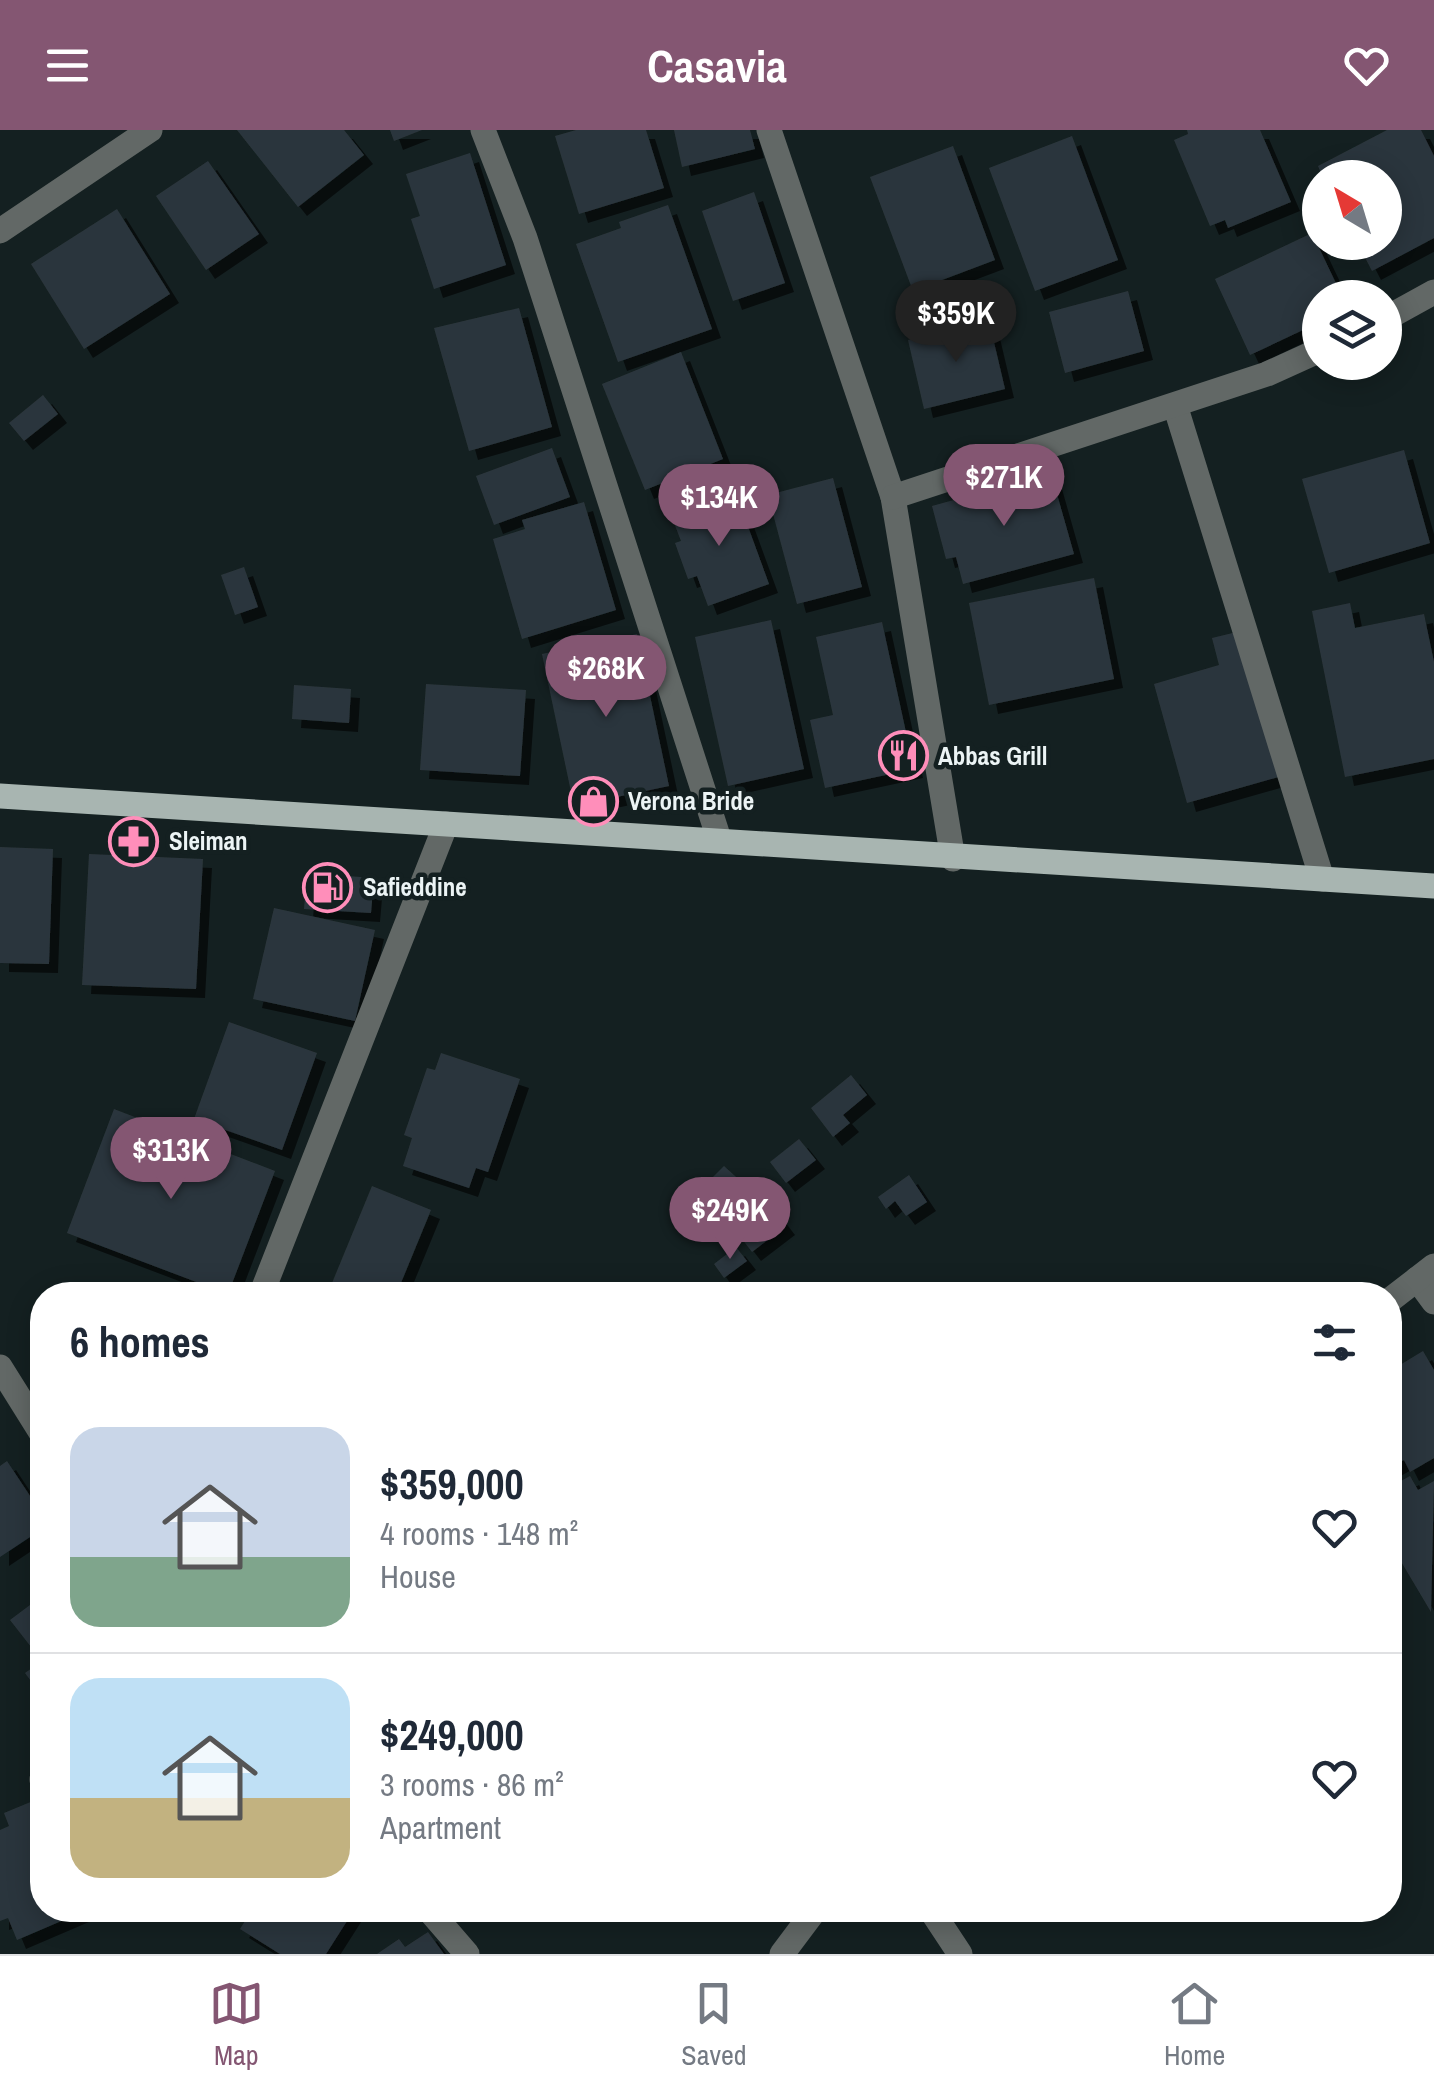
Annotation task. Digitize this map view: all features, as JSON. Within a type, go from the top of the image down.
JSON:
[{"type":"main road","points":[[0,796],[720,839],[953,859],[1434,886]]},
{"type":"street","points":[[482,130],[526,238],[720,839]]},
{"type":"street","points":[[769,130],[893,497],[953,859]]},
{"type":"street","points":[[0,231],[143,132]]},
{"type":"street","points":[[1402,309],[1434,292]]},
{"type":"street","points":[[893,497],[1174,406],[1302,357]]},
{"type":"street","points":[[1174,406],[1322,880]]},
{"type":"street","points":[[266,1282],[446,824]]},
{"type":"street","points":[[1402,1291],[1426,1273],[1434,1302]]},
{"type":"street","points":[[0,1368],[30,1415]]},
{"type":"street","points":[[440,1922],[468,1954]]},
{"type":"street","points":[[782,1954],[806,1922]]},
{"type":"street","points":[[939,1922],[960,1954]]},
{"type":"building","points":[[237,130],[344,130],[364,155],[298,207]]},
{"type":"building","points":[[390,130],[422,130],[394,141]]},
{"type":"building","points":[[576,130],[646,130],[664,188],[579,214],[555,136]]},
{"type":"building","points":[[674,130],[750,130],[755,149],[682,167]]},
{"type":"building","points":[[1187,130],[1260,130],[1291,202],[1228,228],[1225,220],[1210,226],[1174,140],[1188,134]]},
{"type":"building","points":[[1387,130],[1421,130],[1434,156],[1434,238],[1402,255],[1402,160],[1330,160]]},
{"type":"building","points":[[1072,136],[1118,260],[1035,291],[989,168]]},
{"type":"building","points":[[953,146],[995,260],[913,291],[870,177]]},
{"type":"building","points":[[470,153],[506,265],[434,289],[411,219],[420,216],[406,174]]},
{"type":"building","points":[[208,161],[259,234],[206,270],[156,196]]},
{"type":"building","points":[[754,192],[785,283],[733,301],[702,211]]},
{"type":"building","points":[[668,205],[712,329],[618,362],[576,244],[621,228],[619,222]]},
{"type":"building","points":[[117,209],[170,294],[84,349],[31,264]]},
{"type":"building","points":[[1302,238],[1302,260],[1325,260],[1334,280],[1302,280],[1302,330],[1250,355],[1215,279]]},
{"type":"building","points":[[1366,260],[1393,260],[1372,271]]},
{"type":"building","points":[[1128,291],[1144,351],[1065,373],[1049,312]]},
{"type":"building","points":[[519,308],[552,427],[469,451],[434,328]]},
{"type":"building","points":[[989,321],[1005,389],[924,409],[908,340]]},
{"type":"building","points":[[681,352],[723,459],[645,490],[602,384]]},
{"type":"building","points":[[43,395],[58,414],[24,441],[9,423]]},
{"type":"building","points":[[552,448],[570,497],[494,525],[476,476]]},
{"type":"building","points":[[1404,450],[1430,543],[1329,573],[1302,479]]},
{"type":"building","points":[[1051,473],[1074,554],[963,584],[956,557],[946,559],[932,506]]},
{"type":"building","points":[[833,478],[862,587],[797,604],[768,495]]},
{"type":"building","points":[[735,491],[769,584],[708,606],[697,576],[688,579],[675,543],[681,541],[671,515]]},
{"type":"building","points":[[584,502],[616,610],[522,639],[493,539],[525,529],[522,520]]},
{"type":"building","points":[[244,567],[258,607],[235,615],[221,575]]},
{"type":"building","points":[[1094,578],[1114,679],[989,705],[969,603]]},
{"type":"building","points":[[1350,603],[1355,628],[1424,614],[1434,662],[1434,759],[1345,777],[1312,611]]},
{"type":"building","points":[[771,620],[804,769],[728,786],[695,637]]},
{"type":"building","points":[[882,622],[914,769],[825,788],[810,720],[833,715],[816,637]]},
{"type":"building","points":[[1241,631],[1282,776],[1187,803],[1154,684],[1219,665],[1212,638]]},
{"type":"building","points":[[637,634],[669,786],[574,806],[542,654]]},
{"type":"building","points":[[426,684],[526,690],[520,776],[420,770]]},
{"type":"building","points":[[294,685],[351,689],[349,723],[292,719]]},
{"type":"building","points":[[0,847],[53,849],[49,964],[0,963]]},
{"type":"building","points":[[89,854],[203,859],[196,989],[82,985]]},
{"type":"building","points":[[307,873],[374,878],[371,913],[304,909]]},
{"type":"building","points":[[274,908],[375,930],[355,1021],[253,999]]},
{"type":"building","points":[[229,1022],[317,1053],[282,1150],[194,1119]]},
{"type":"building","points":[[441,1053],[520,1079],[488,1172],[476,1168],[469,1188],[403,1166],[412,1138],[404,1135],[427,1068],[435,1070]]},
{"type":"building","points":[[851,1075],[867,1095],[843,1115],[850,1123],[833,1137],[811,1108]]},
{"type":"building","points":[[114,1109],[275,1171],[233,1282],[196,1282],[67,1233]]},
{"type":"building","points":[[799,1139],[816,1160],[786,1183],[770,1162]]},
{"type":"building","points":[[724,1166],[746,1186],[726,1207],[704,1186]]},
{"type":"building","points":[[909,1175],[927,1202],[906,1216],[895,1201],[886,1209],[878,1197]]},
{"type":"building","points":[[372,1186],[431,1210],[401,1282],[332,1282]]},
{"type":"building","points":[[776,1213],[786,1226],[752,1252],[742,1239]]},
{"type":"building","points":[[736,1247],[747,1261],[724,1278],[714,1264]]},
{"type":"building","points":[[1423,1351],[1434,1370],[1434,1458],[1410,1472],[1402,1461],[1402,1364]]},
{"type":"building","points":[[7,1461],[30,1496],[30,1537],[0,1557],[0,1466]]},
{"type":"building","points":[[1410,1476],[1418,1490],[1434,1481],[1431,1612],[1402,1563],[1402,1480]]},
{"type":"building","points":[[30,1605],[30,1646],[10,1620]]},
{"type":"building","points":[[30,1802],[30,1922],[59,1922],[17,1940],[8,1918],[0,1921],[0,1830],[9,1826],[4,1813]]},
{"type":"building","points":[[244,1922],[346,1922],[326,1954],[280,1954],[240,1929]]},
{"type":"building","points":[[428,1932],[444,1954],[377,1954],[399,1939],[405,1947]]},
{"type":"place","name":"Abbas Grill","points":[[903,756]]},
{"type":"place","name":"Verona Bride","points":[[593,801]]},
{"type":"place","name":"Sleiman","points":[[134,841]]},
{"type":"place","name":"Safieddine","points":[[328,887]]}]
